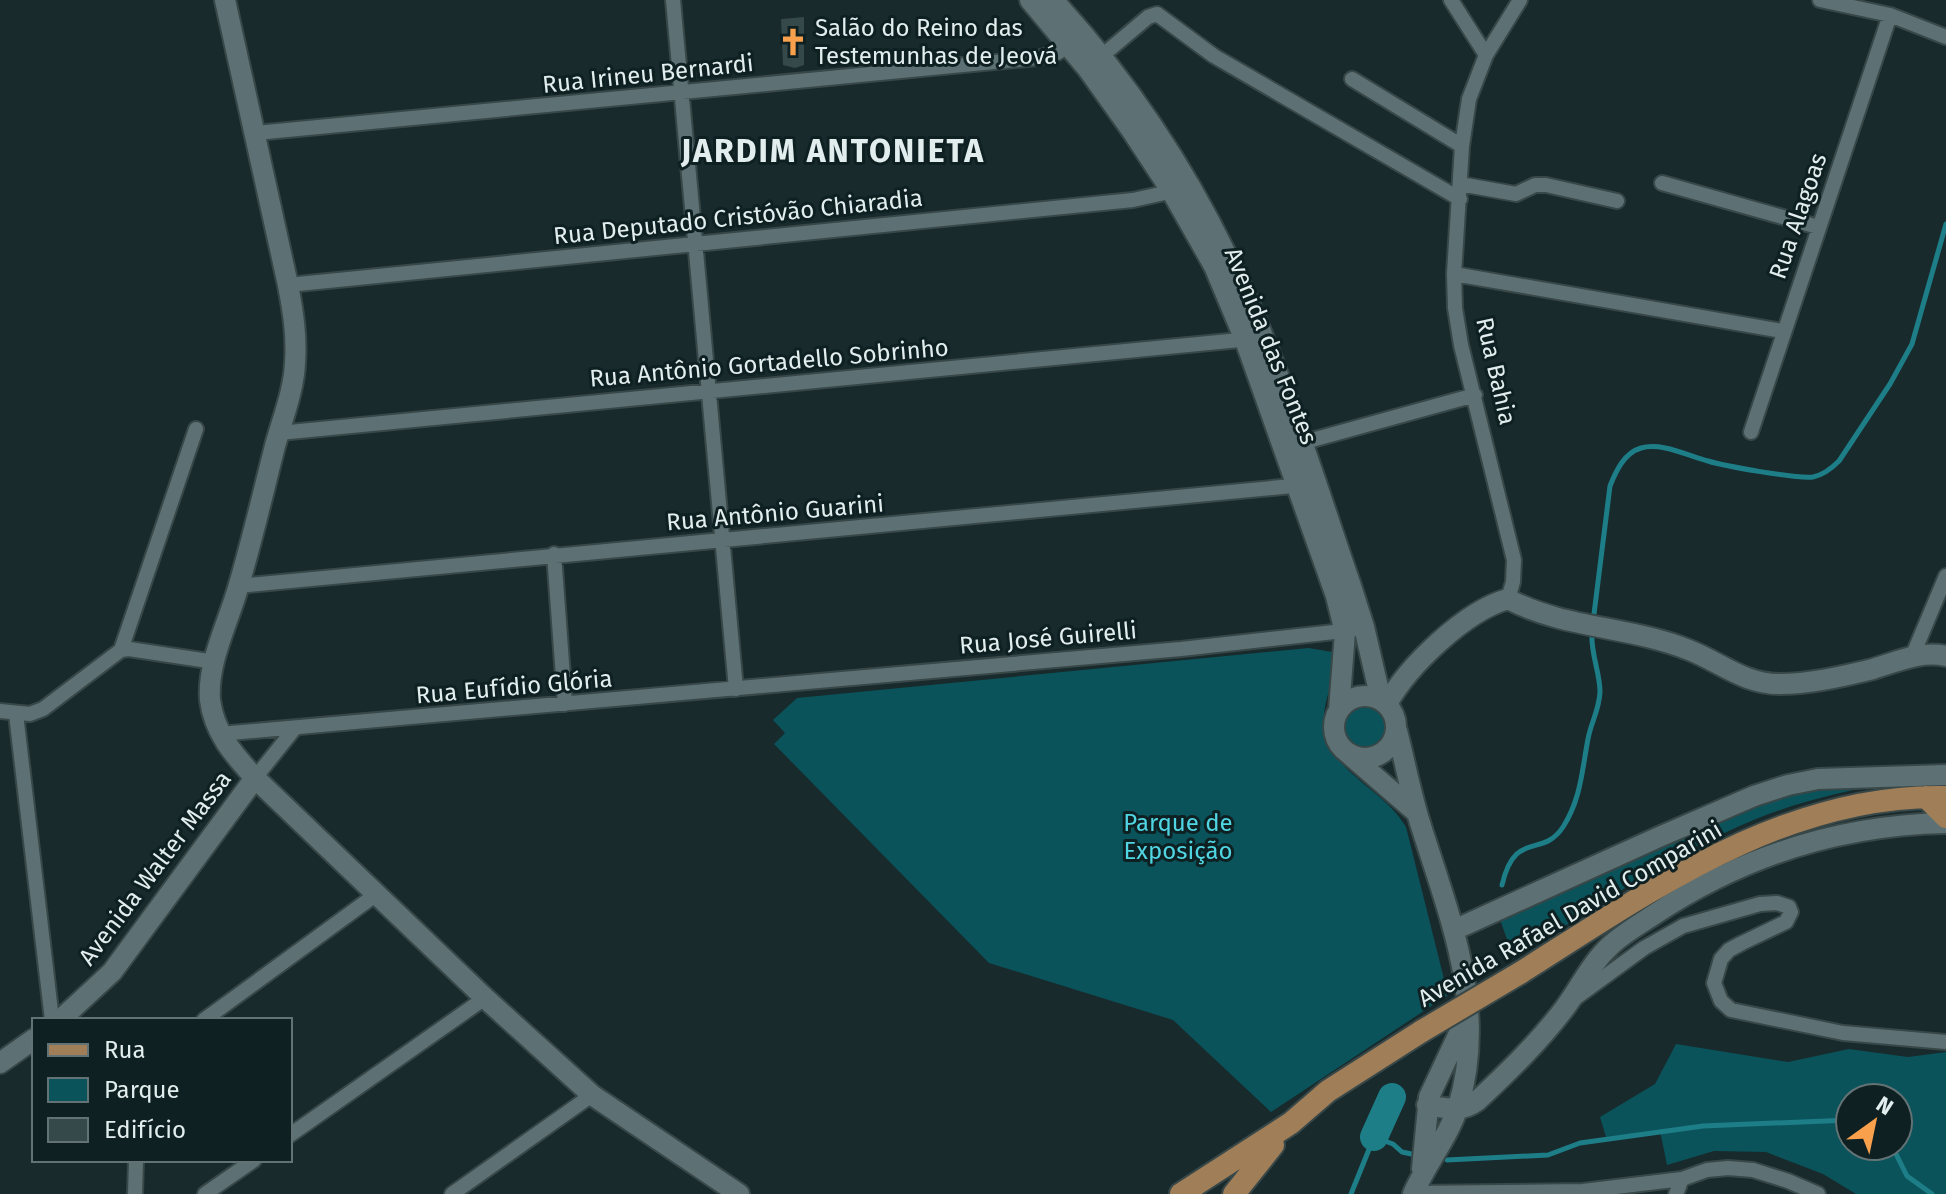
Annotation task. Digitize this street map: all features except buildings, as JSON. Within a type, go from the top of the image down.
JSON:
[{"type":"main road","points":[[225,0],[288,285],[294,319],[295,368],[211,676],[210,698],[219,734],[255,778],[485,998],[592,1095],[714,1188],[739,1194]]},
{"type":"main road","name":"Avenida das Fontes","points":[[1030,0],[1077,41],[1095,62],[1228,256],[1355,629],[1384,702],[1396,721],[1417,813],[1444,891],[1464,973],[1470,1040],[1457,1109],[1416,1187]]},
{"type":"main road","name":"Avenida das Fontes","points":[[1053,0],[1077,41]]},
{"type":"main road","name":"Avenida das Fontes","points":[[1254,339],[1301,443],[1306,484]]},
{"type":"main road","points":[[1339,710],[1353,698],[1372,696],[1384,702],[1410,670],[1471,616],[1491,604],[1508,599],[1556,619],[1692,650],[1743,677],[1771,684],[1825,680],[1912,657],[1946,656]]},
{"type":"main road","name":"Avenida das Fontes","points":[[1355,629],[1334,728],[1335,737],[1346,752],[1417,813]]},
{"type":"main road","points":[[1346,752],[1364,759],[1373,758],[1389,748],[1397,731]]},
{"type":"main road","name":"Avenida Walter Massa","points":[[62,1018],[112,972],[255,778]]},
{"type":"main road","points":[[1454,930],[1659,837],[1754,796],[1788,785],[1818,779],[1943,800]]},
{"type":"main road","points":[[1427,1105],[1457,1109],[1477,1101],[1525,1056],[1568,1004],[1583,977],[1611,945],[1667,906],[1733,871],[1823,837],[1859,830],[1943,800]]},
{"type":"main road","name":"Avenida Rafael David Comparini","points":[[1181,1194],[1291,1123],[1328,1091],[1671,880],[1757,836],[1795,821],[1870,801],[1943,800]]},
{"type":"main road","points":[[1416,1187],[1427,1105],[1437,1075],[1468,1014]]},
{"type":"main road","points":[[0,1063],[32,1040]]},
{"type":"main road","points":[[1437,1075],[1462,1081]]},
{"type":"main road","name":"Avenida Rafael David Comparini","points":[[1234,1194],[1291,1123]]},
{"type":"street","points":[[673,0],[736,689]]},
{"type":"street","points":[[1451,0],[1486,55]]},
{"type":"street","name":"Rua Bahia","points":[[1508,599],[1514,560],[1461,345],[1454,274],[1462,146],[1473,83],[1486,55],[1520,0]]},
{"type":"street","points":[[1820,0],[1890,15],[1946,37]]},
{"type":"street","points":[[1095,62],[1148,17],[1157,14],[1214,56],[1460,191],[1516,194],[1535,185],[1546,185],[1617,201]]},
{"type":"street","name":"Rua Alagoas","points":[[1751,432],[1782,331],[1890,15]]},
{"type":"street","name":"Rua Irineu Bernardi","points":[[256,133],[1037,58],[1077,41]]},
{"type":"street","points":[[1352,79],[1462,146]]},
{"type":"street","points":[[1662,183],[1818,227]]},
{"type":"street","name":"Rua Deputado Cristóvão Chiaradia","points":[[288,285],[1133,200],[1181,189]]},
{"type":"street","points":[[1454,274],[1782,331]]},
{"type":"street","name":"Rua Antônio Gortadello Sobrinho","points":[[279,433],[1254,339]]},
{"type":"street","points":[[1301,443],[1475,395]]},
{"type":"street","points":[[121,650],[196,429]]},
{"type":"street","name":"Rua Antônio Guarini","points":[[238,586],[1306,484]]},
{"type":"street","points":[[554,554],[565,704]]},
{"type":"street","points":[[1912,657],[1945,579]]},
{"type":"street","name":"Rua José Guirelli","points":[[736,689],[1355,629]]},
{"type":"street","points":[[0,711],[30,714],[43,709],[121,650],[215,662]]},
{"type":"street","name":"Rua Eufídio Glória","points":[[219,734],[736,689]]},
{"type":"street","points":[[16,714],[52,1018]]},
{"type":"street","points":[[255,778],[295,728]]},
{"type":"street","points":[[207,1018],[378,893]]},
{"type":"street","points":[[1568,1004],[1662,936],[1725,913],[1777,903],[1789,907],[1791,912],[1786,922],[1729,950],[1716,971],[1716,993],[1731,1010],[1843,1033],[1946,1042]]},
{"type":"street","points":[[292,1134],[485,998]]},
{"type":"street","points":[[452,1194],[592,1095]]},
{"type":"street","points":[[136,1162],[137,1193]]},
{"type":"street","points":[[205,1194],[251,1162]]},
{"type":"street","points":[[1416,1187],[1584,1192],[1682,1179],[1707,1170],[1728,1168],[1765,1174],[1818,1194]]},
{"type":"street","points":[[1676,1194],[1682,1179]]},
{"type":"green space","name":"Parque de Exposição","points":[[1309,648],[1332,652],[1336,659],[1324,721],[1334,753],[1396,813],[1406,827],[1448,995],[1271,1112],[1173,1020],[989,963],[774,744],[785,733],[773,720],[797,698]]},
{"type":"green space","points":[[1365,707],[1379,713],[1385,727],[1379,741],[1365,747],[1351,741],[1345,727],[1351,713]]},
{"type":"green space","points":[[1891,782],[1789,807],[1724,833],[1632,884],[1514,959],[1498,914],[1783,791]]},
{"type":"green space","points":[[1676,1044],[1788,1062],[1849,1049],[1908,1057],[1946,1052],[1946,1194],[1856,1194],[1823,1174],[1766,1152],[1714,1151],[1667,1165],[1660,1131],[1606,1137],[1600,1117],[1655,1084]]},
{"type":"waterway","points":[[1593,622],[1610,486],[1625,458],[1635,450],[1658,447],[1760,472],[1813,477],[1830,469],[1839,461],[1890,384],[1912,344],[1946,224]]},
{"type":"waterway","points":[[1502,885],[1514,857],[1521,850],[1555,836],[1574,806],[1599,699],[1600,684],[1592,631]]},
{"type":"waterway","points":[[1374,1137],[1392,1097]]},
{"type":"waterway","points":[[1447,1160],[1548,1155],[1580,1143],[1703,1126],[1834,1121]]},
{"type":"waterway","points":[[1351,1194],[1374,1137],[1393,1144],[1402,1152],[1416,1155]]},
{"type":"waterway","points":[[1900,1162],[1907,1176],[1932,1194]]},
{"type":"place","name":"Salão do Reino das Testemunhas de Jeová","points":[[793,42]]},
{"type":"district","name":"JARDIM ANTONIETA","points":[[833,151]]}]
